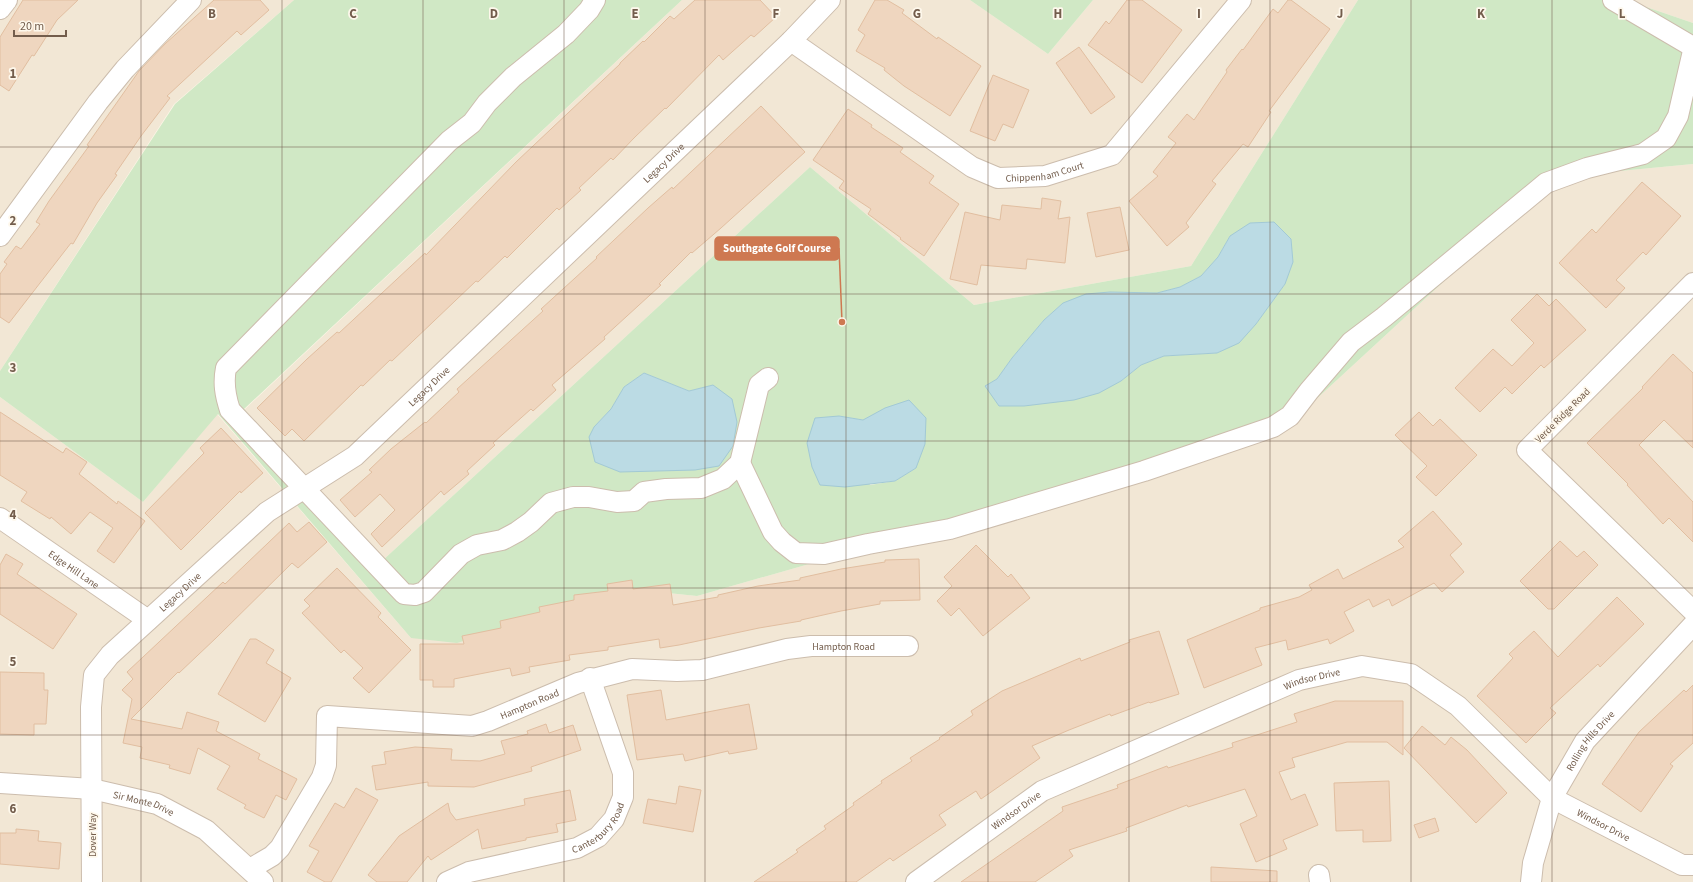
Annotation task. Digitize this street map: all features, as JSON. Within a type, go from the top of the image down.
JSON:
[{"type":"street","points":[[0,9],[7,0]]},
{"type":"street","points":[[0,236],[98,102],[125,69],[191,0]]},
{"type":"street","points":[[595,0],[589,10],[566,34],[513,77],[487,103],[472,123],[448,141],[226,368],[224,379],[225,394],[230,410],[404,594],[415,595],[424,592],[433,584],[461,554],[477,545],[502,540],[517,532],[531,522],[551,503],[573,497],[589,497],[617,502],[634,501],[644,492],[666,489],[701,488],[723,478],[740,463],[759,385],[768,378]]},
{"type":"street","name":"Legacy Drive","points":[[92,789],[91,707],[94,675],[110,655],[267,512],[355,456],[791,41],[830,0]]},
{"type":"street","name":"Chippenham Court","points":[[791,41],[972,167],[998,178],[1045,176],[1112,155],[1241,0]]},
{"type":"street","points":[[1613,0],[1693,47]]},
{"type":"street","points":[[740,463],[774,532],[782,542],[796,553],[824,554],[868,544],[950,529],[1144,471],[1273,427],[1290,416],[1309,391],[1351,342],[1384,318],[1546,183],[1587,168],[1642,154],[1666,138],[1678,116],[1693,51]]},
{"type":"street","name":"Verde Ridge Road","points":[[1693,284],[1527,450],[1693,610]]},
{"type":"street","name":"Edge Hill Lane","points":[[0,518],[148,620]]},
{"type":"street","name":"Rolling Hills Drive","points":[[1531,882],[1533,863],[1552,798],[1585,741],[1693,625]]},
{"type":"street","name":"Hampton Road","points":[[256,876],[268,859],[277,851],[322,777],[326,765],[327,716],[472,726],[488,721],[590,678],[632,669],[677,671],[702,670],[799,647],[908,646]]},
{"type":"street","name":"Windsor Drive","points":[[916,882],[1042,791],[1299,680],[1362,666],[1411,674],[1458,706],[1552,798],[1682,865],[1693,865]]},
{"type":"street","name":"Canterbury Road","points":[[446,882],[469,872],[577,848],[598,837],[614,819],[622,797],[623,773],[590,678]]},
{"type":"street","name":"Sir Monte Drive","points":[[0,783],[92,789],[157,804],[206,830],[256,876]]},
{"type":"street","name":"Dover Way","points":[[92,789],[92,882]]},
{"type":"shaded area","points":[[0,0],[294,0],[174,104],[0,371]]},
{"type":"shaded area","points":[[682,0],[970,0],[1048,54],[1093,0],[1358,0],[1191,266],[974,305],[810,167],[382,561],[244,410]]},
{"type":"shaded area","points":[[1626,0],[1693,0],[1693,23]]},
{"type":"shaded area","points":[[1693,164],[1693,882],[0,882],[0,397],[143,502],[217,414],[411,638],[629,589],[697,596],[1285,428],[1557,177]]},
{"type":"green space","points":[[294,0],[682,0],[244,409],[382,561],[810,167],[974,305],[1191,266],[1358,0],[1626,0],[1693,23],[1693,164],[1557,177],[1285,428],[697,596],[629,589],[457,643],[411,638],[218,414],[143,502],[0,397],[0,371],[175,104]],"holes":[[[1230,236],[1285,284],[1256,324],[1239,342],[1217,353],[1164,356],[1141,365],[1121,381],[1024,406],[986,386],[997,379],[1012,358],[1044,320],[1063,303],[1110,292],[1157,293],[1180,287],[1201,276],[1218,257]],[[644,373],[689,391],[713,385],[695,470],[645,470],[594,427],[611,409],[624,387]],[[839,416],[863,420],[916,468],[895,481],[870,485]]]},
{"type":"green space","points":[[970,0],[1093,0],[1048,54]]},
{"type":"water","points":[[1274,222],[1291,239],[1293,262],[1285,284],[1256,324],[1239,343],[1217,353],[1164,356],[1141,365],[1121,381],[1099,393],[1074,400],[1024,406],[999,406],[985,386],[997,379],[1012,358],[1044,320],[1063,303],[1086,294],[1110,292],[1157,293],[1180,287],[1201,276],[1218,257],[1230,236],[1250,223]]},
{"type":"water","points":[[644,373],[689,391],[713,385],[732,399],[737,422],[733,446],[719,466],[695,470],[620,472],[595,462],[589,437],[594,427],[611,409],[624,387]]},
{"type":"water","points":[[909,400],[926,418],[925,444],[916,468],[895,481],[845,487],[820,485],[812,467],[807,443],[815,418],[839,416],[863,420],[885,408]]},
{"type":"building","points":[[23,0],[78,0],[57,20],[9,91],[0,85],[0,37]]},
{"type":"building","points":[[214,0],[260,0],[269,10],[241,35],[237,31],[167,96],[170,98],[141,136],[115,174],[117,175],[97,203],[73,244],[71,243],[9,323],[0,317],[0,274],[7,264],[4,262],[16,246],[21,249],[40,224],[36,222],[49,201],[89,146],[87,145],[139,71],[166,43]]},
{"type":"building","points":[[695,0],[760,0],[776,17],[754,37],[751,35],[723,60],[719,55],[613,160],[611,158],[579,188],[581,190],[559,210],[557,208],[507,258],[505,256],[478,282],[476,281],[392,361],[390,360],[363,386],[361,385],[304,441],[292,429],[285,436],[257,408],[307,359],[337,332],[339,333],[425,253],[426,255],[516,162],[643,41],[644,42],[670,16],[674,19]]},
{"type":"building","points":[[875,0],[887,0],[904,10],[902,13],[937,39],[938,37],[981,66],[950,116],[904,86],[884,70],[885,68],[856,51],[865,35],[858,30]]},
{"type":"building","points":[[1127,0],[1142,0],[1182,30],[1142,83],[1088,45],[1106,21],[1109,24]]},
{"type":"building","points":[[1288,0],[1291,0],[1330,29],[1269,111],[1271,112],[1248,147],[1243,144],[1212,181],[1216,184],[1186,223],[1189,227],[1167,246],[1129,201],[1158,176],[1153,172],[1176,143],[1168,137],[1187,114],[1194,120],[1227,72],[1226,70],[1242,49],[1243,50],[1273,9],[1278,13]]},
{"type":"building","points":[[1079,47],[1115,97],[1091,114],[1056,63]]},
{"type":"building","points":[[993,75],[1029,90],[1013,128],[1003,124],[995,141],[970,131]]},
{"type":"building","points":[[761,106],[805,152],[721,228],[692,253],[691,252],[659,284],[661,285],[604,337],[605,339],[552,385],[556,390],[533,411],[531,409],[493,443],[495,445],[467,471],[469,474],[444,495],[441,491],[382,547],[371,534],[395,510],[380,494],[355,517],[340,500],[372,472],[369,470],[391,449],[425,422],[426,423],[459,392],[457,389],[543,311],[541,309],[597,258],[596,257],[648,208],[672,187],[673,189]]},
{"type":"building","points":[[848,109],[872,125],[871,127],[903,148],[900,152],[934,176],[929,183],[959,204],[924,256],[868,214],[871,209],[839,188],[844,181],[813,160]]},
{"type":"building","points":[[1642,182],[1681,216],[1646,255],[1643,252],[1616,280],[1625,288],[1606,308],[1559,263],[1592,229],[1596,233]]},
{"type":"building","points":[[1042,198],[1061,201],[1058,219],[1070,217],[1065,263],[1027,259],[1026,269],[981,265],[977,285],[950,279],[965,212],[1000,220],[1002,205],[1041,209]]},
{"type":"building","points":[[1120,207],[1129,250],[1096,257],[1087,213]]},
{"type":"building","points":[[1537,294],[1549,306],[1556,299],[1586,330],[1544,368],[1541,365],[1512,394],[1505,387],[1480,412],[1455,388],[1493,349],[1512,366],[1534,343],[1511,320]]},
{"type":"building","points":[[1673,354],[1693,373],[1693,448],[1664,420],[1639,445],[1693,502],[1693,542],[1669,518],[1663,524],[1627,485],[1628,484],[1587,443],[1643,388],[1642,387]]},
{"type":"building","points":[[0,412],[63,453],[66,448],[87,462],[79,474],[117,504],[118,501],[145,521],[114,563],[97,551],[113,528],[90,512],[71,534],[51,517],[50,519],[21,501],[27,492],[0,475]]},
{"type":"building","points":[[1419,412],[1433,426],[1440,419],[1477,455],[1436,496],[1416,477],[1427,466],[1395,435]]},
{"type":"building","points":[[221,428],[263,473],[241,493],[240,491],[181,550],[145,513],[204,453],[200,448]]},
{"type":"building","points":[[1433,511],[1462,544],[1450,555],[1464,572],[1442,592],[1434,583],[1392,606],[1389,599],[1373,607],[1369,599],[1344,612],[1354,631],[1330,644],[1328,639],[1288,650],[1286,640],[1255,648],[1262,665],[1204,688],[1187,640],[1260,610],[1260,608],[1299,597],[1312,590],[1309,585],[1338,569],[1343,579],[1404,547],[1398,541]]},
{"type":"building","points":[[309,522],[327,542],[298,568],[292,563],[131,719],[182,729],[187,712],[219,722],[216,731],[260,754],[258,759],[297,779],[286,800],[276,795],[264,818],[244,808],[246,805],[217,789],[230,766],[198,748],[190,774],[169,768],[170,765],[140,758],[142,747],[123,743],[132,699],[122,690],[133,679],[127,672],[223,582],[225,584],[289,523],[297,532]]},
{"type":"building","points":[[1560,541],[1577,557],[1584,551],[1598,565],[1554,609],[1548,609],[1520,581]]},
{"type":"building","points":[[976,545],[1008,577],[1011,574],[1030,598],[983,636],[959,608],[951,616],[937,601],[952,586],[944,577]]},
{"type":"building","points":[[6,554],[23,564],[17,574],[77,614],[53,649],[0,614],[0,565]]},
{"type":"building","points":[[919,559],[920,600],[880,601],[880,604],[841,611],[801,621],[660,648],[659,639],[608,647],[608,650],[569,655],[570,660],[529,667],[530,672],[512,676],[510,668],[454,679],[454,687],[433,687],[433,680],[420,680],[420,644],[464,644],[462,636],[501,628],[500,621],[540,612],[539,607],[574,600],[574,595],[608,591],[607,584],[632,580],[633,589],[670,584],[673,605],[718,597],[718,595],[758,586],[800,580],[800,578],[841,569],[885,562],[885,560]]},
{"type":"building","points":[[337,568],[381,613],[378,617],[411,650],[369,693],[353,678],[363,668],[344,650],[341,653],[302,613],[310,606],[304,600]]},
{"type":"building","points":[[1617,597],[1644,624],[1600,667],[1598,664],[1550,708],[1556,713],[1526,743],[1477,696],[1513,658],[1509,654],[1534,631],[1558,657]]},
{"type":"building","points":[[1159,631],[1179,694],[1150,703],[1149,702],[1111,716],[1110,714],[1032,746],[1040,758],[981,799],[976,791],[939,815],[946,825],[893,861],[890,858],[856,882],[754,882],[798,852],[796,850],[826,829],[824,826],[854,805],[853,803],[882,783],[881,781],[912,761],[910,758],[940,739],[939,738],[973,715],[971,711],[1002,691],[1080,658],[1081,661],[1130,642],[1129,640]]},
{"type":"building","points":[[250,639],[256,639],[274,650],[266,663],[291,678],[265,722],[218,694]]},
{"type":"building","points":[[0,672],[44,673],[44,690],[48,690],[46,724],[34,724],[34,735],[0,734]]},
{"type":"building","points":[[1693,685],[1693,743],[1670,764],[1673,766],[1641,812],[1602,784],[1639,732],[1684,690],[1686,692]]},
{"type":"building","points":[[661,690],[666,720],[749,704],[757,749],[729,754],[728,751],[685,761],[683,754],[637,760],[627,695]]},
{"type":"building","points":[[1335,701],[1403,701],[1403,755],[1387,742],[1347,742],[1292,758],[1295,767],[1279,772],[1291,800],[1305,794],[1318,825],[1283,840],[1287,849],[1256,862],[1240,824],[1257,816],[1245,789],[1188,807],[1187,805],[1126,828],[1127,831],[1069,850],[1073,856],[1035,882],[961,882],[1063,811],[1062,807],[1118,788],[1117,785],[1167,766],[1168,768],[1233,747],[1232,743],[1297,722],[1294,714]]},
{"type":"building","points":[[546,724],[549,733],[573,725],[581,750],[531,767],[532,771],[474,787],[428,786],[428,782],[376,790],[372,766],[386,764],[384,752],[415,747],[452,749],[451,760],[480,761],[505,754],[501,741],[528,734],[527,731]]},
{"type":"building","points":[[1422,726],[1445,745],[1451,737],[1467,750],[1507,793],[1476,823],[1404,748]]},
{"type":"building","points":[[1389,781],[1391,841],[1363,842],[1363,830],[1336,831],[1334,783]]},
{"type":"building","points":[[679,786],[701,790],[693,832],[643,823],[648,799],[676,804]]},
{"type":"building","points":[[356,788],[378,800],[331,882],[325,882],[307,872],[319,851],[309,846],[335,803],[344,808]]},
{"type":"building","points":[[570,790],[576,820],[556,824],[558,832],[482,849],[478,829],[431,860],[428,856],[407,882],[377,882],[368,875],[399,836],[448,803],[450,812],[456,820],[525,805],[524,799]]},
{"type":"building","points":[[1435,818],[1439,831],[1419,838],[1414,825]]},
{"type":"building","points":[[16,829],[39,831],[38,841],[61,843],[59,869],[0,864],[0,833],[16,833]]},
{"type":"building","points":[[1211,867],[1277,871],[1277,882],[1211,882]]},
{"type":"place","name":"Southgate Golf Course","points":[[842,322]]}]
